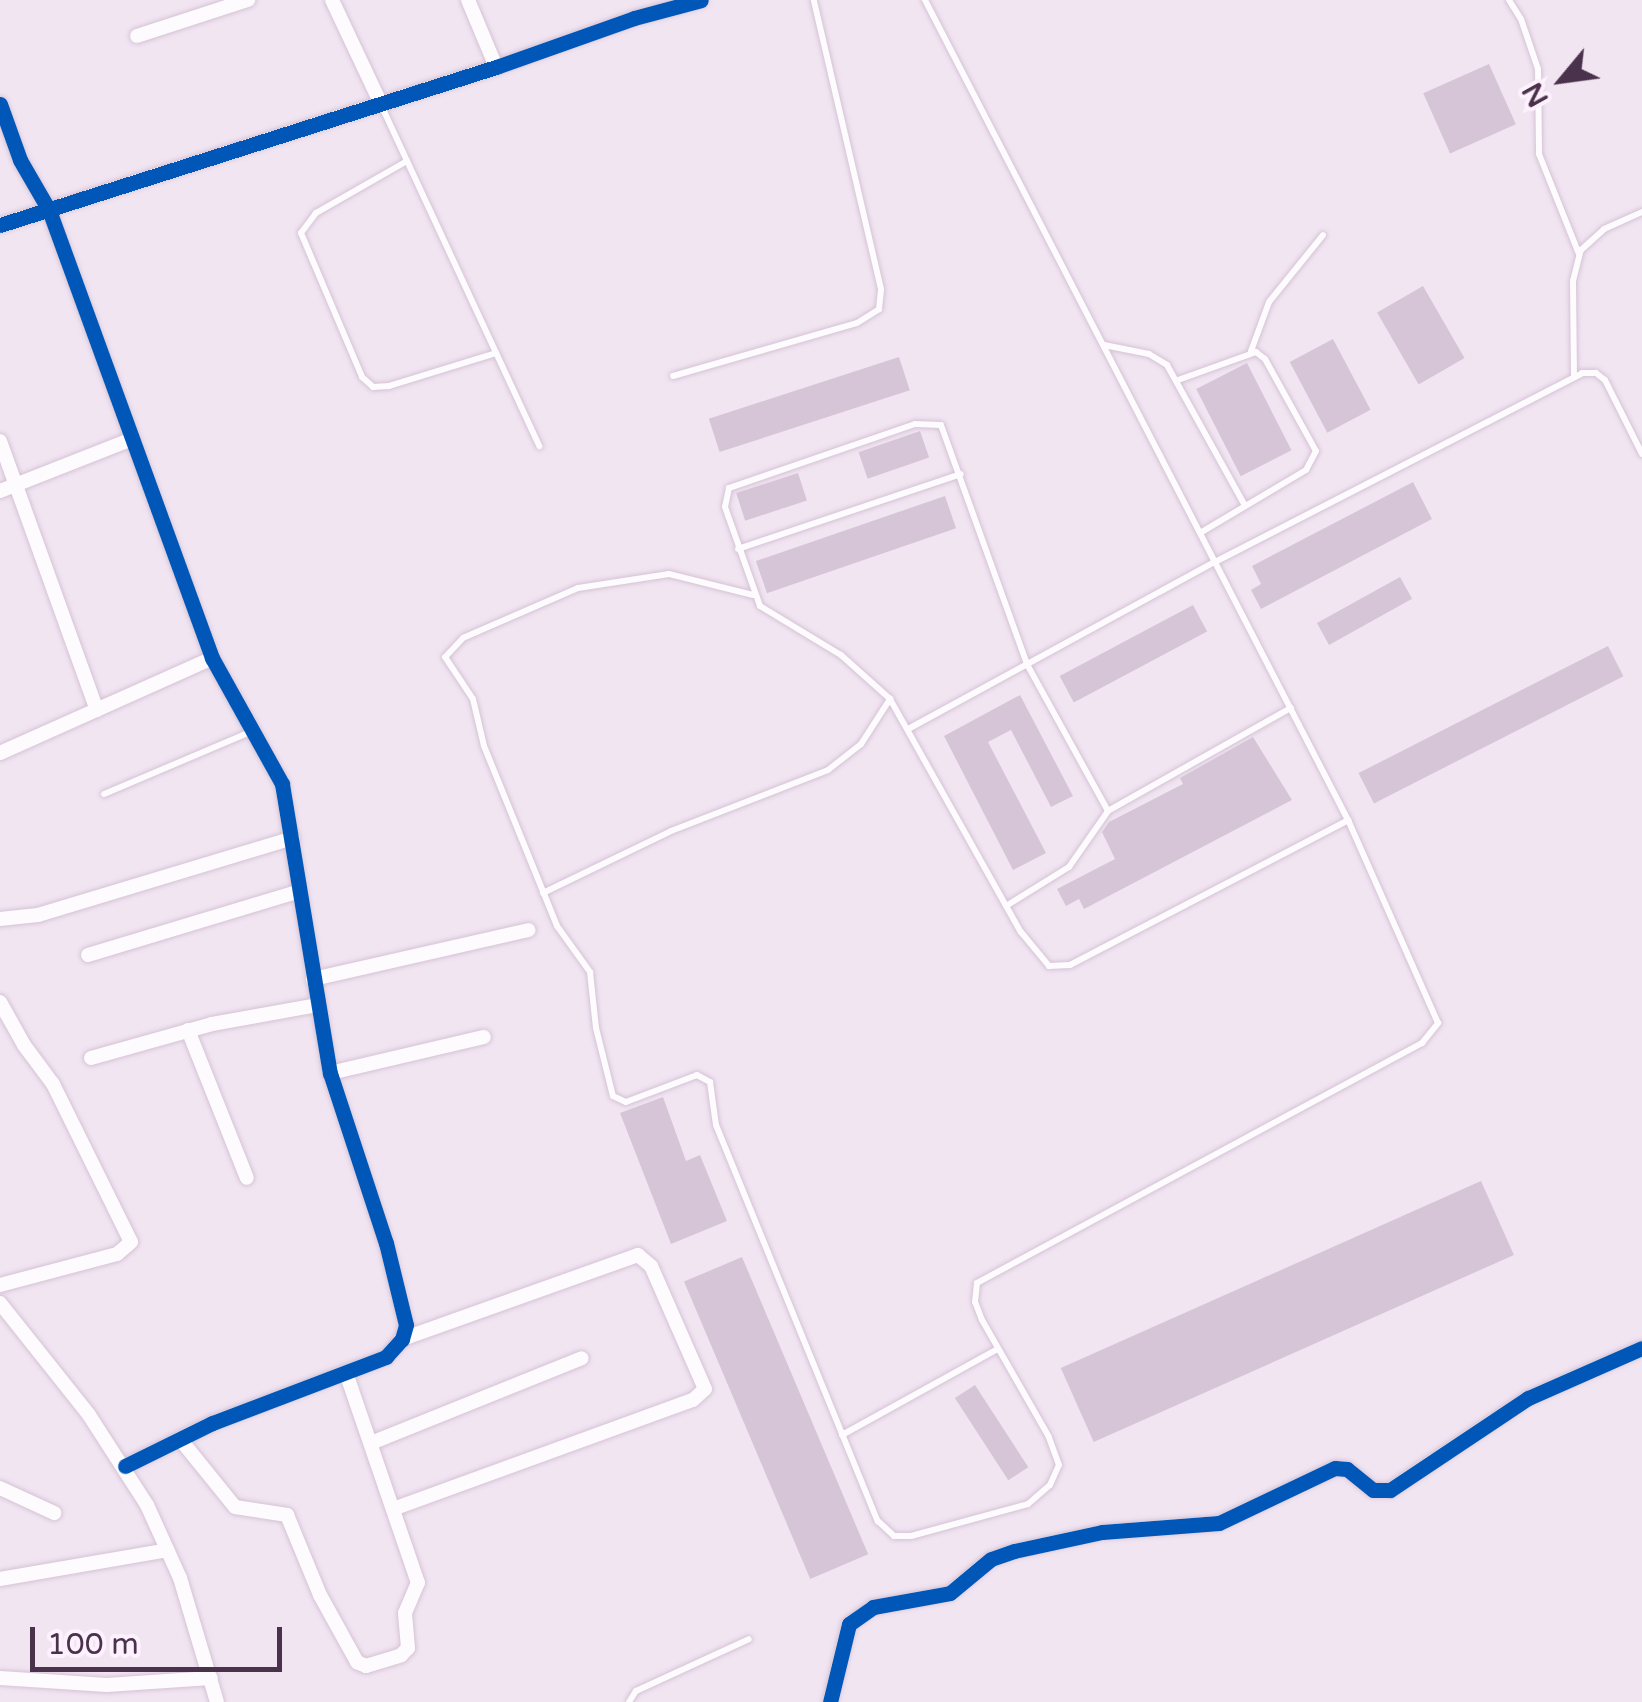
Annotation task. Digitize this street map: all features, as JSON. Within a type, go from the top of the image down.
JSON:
[{"type":"street","points":[[137,36],[248,0]]},
{"type":"street","points":[[332,0],[381,104]]},
{"type":"street","points":[[468,0],[496,68]]},
{"type":"street","points":[[0,225],[496,68],[634,18],[701,0]]},
{"type":"street","points":[[0,104],[20,160],[49,210],[212,658],[282,784],[330,1073],[404,1307],[402,1338]]},
{"type":"street","points":[[0,490],[132,438]]},
{"type":"street","points":[[0,440],[97,710]]},
{"type":"street","points":[[0,753],[212,658]]},
{"type":"street","points":[[0,918],[38,916],[293,838]]},
{"type":"street","points":[[88,955],[300,891]]},
{"type":"street","points":[[314,980],[528,930]]},
{"type":"street","points":[[0,1002],[24,1046],[53,1084],[131,1242],[117,1254],[0,1285]]},
{"type":"street","points":[[90,1058],[188,1030],[318,1005]]},
{"type":"street","points":[[188,1030],[248,1178]]},
{"type":"street","points":[[330,1073],[484,1038]]},
{"type":"street","points":[[125,1466],[240,1411],[386,1357],[402,1338],[638,1255],[651,1266],[705,1389],[693,1400],[393,1508]]},
{"type":"street","points":[[0,1303],[125,1466],[168,1550],[217,1702]]},
{"type":"street","points":[[830,1702],[849,1624],[873,1607],[950,1593],[1000,1554],[1102,1532],[1219,1522],[1335,1468],[1347,1469],[1374,1490],[1390,1490],[1528,1398],[1642,1348]]},
{"type":"street","points":[[370,1443],[582,1358]]},
{"type":"street","points":[[180,1439],[235,1507],[288,1515],[320,1595],[360,1665],[373,1665],[408,1648],[404,1617],[418,1584],[346,1373]]},
{"type":"street","points":[[0,1488],[54,1513]]},
{"type":"street","points":[[0,1579],[168,1550]]},
{"type":"street","points":[[0,1678],[108,1685],[211,1678]]},
{"type":"lane","points":[[673,376],[857,323],[879,309],[882,290],[814,0]]},
{"type":"lane","points":[[754,595],[669,574],[578,588],[522,609],[463,638],[446,653],[449,667],[473,699],[484,746],[561,935],[590,972],[596,1028],[615,1100],[626,1102],[691,1076],[703,1076],[710,1082],[716,1125],[878,1521],[894,1536],[911,1536],[1028,1504],[1050,1486],[1059,1465],[1050,1437],[975,1302],[974,1289],[984,1276],[1422,1044],[1437,1030],[1437,1012],[1348,820],[925,0]]},
{"type":"lane","points":[[1509,0],[1521,19],[1538,69],[1539,154],[1580,254]]},
{"type":"lane","points":[[381,104],[539,446]]},
{"type":"lane","points":[[407,161],[316,213],[301,234],[362,377],[373,386],[390,386],[496,353]]},
{"type":"lane","points":[[1574,378],[1573,281],[1580,254],[1590,238],[1642,212]]},
{"type":"lane","points":[[1178,380],[1251,351],[1269,302],[1323,235]]},
{"type":"lane","points":[[1103,344],[1160,358],[1178,380],[1245,506]]},
{"type":"lane","points":[[1200,533],[1306,470],[1316,458],[1314,442],[1265,359],[1251,351]]},
{"type":"lane","points":[[910,728],[1215,562],[1590,372],[1605,380],[1642,454]]},
{"type":"lane","points":[[1108,811],[1028,664],[945,430],[932,422],[746,479],[729,488],[724,500],[754,595],[769,613],[841,655],[890,699],[1041,962],[1049,966],[1070,965],[1348,820]]},
{"type":"lane","points":[[738,549],[961,474]]},
{"type":"lane","points":[[544,893],[670,831],[828,770],[861,744],[890,699]]},
{"type":"lane","points":[[1006,906],[1069,867],[1108,811],[1290,708]]},
{"type":"lane","points":[[104,794],[253,731]]},
{"type":"lane","points":[[842,1435],[998,1348]]},
{"type":"lane","points":[[629,1702],[636,1691],[749,1638]]},
{"type":"building","points":[[1489,64],[1516,124],[1450,154],[1423,93]]},
{"type":"building","points":[[1423,286],[1464,358],[1419,384],[1377,312]]},
{"type":"building","points":[[1333,339],[1371,410],[1327,433],[1290,362]]},
{"type":"building","points":[[899,357],[910,390],[720,452],[709,419]]},
{"type":"building","points":[[1247,363],[1291,450],[1241,476],[1196,389]]},
{"type":"building","points":[[920,431],[929,457],[868,479],[859,452]]},
{"type":"building","points":[[798,473],[807,501],[745,521],[736,493]]},
{"type":"building","points":[[1413,482],[1432,519],[1261,609],[1251,590],[1261,584],[1252,566]]},
{"type":"building","points":[[945,496],[956,528],[767,593],[756,561]]},
{"type":"building","points":[[1400,577],[1412,599],[1329,645],[1317,623]]},
{"type":"building","points":[[1193,605],[1207,631],[1074,702],[1060,676]]},
{"type":"building","points":[[1608,646],[1623,676],[1374,803],[1359,773]]},
{"type":"building","points":[[1020,695],[1073,796],[1051,807],[1011,730],[988,742],[1046,853],[1013,870],[944,736]]},
{"type":"building","points":[[1253,737],[1292,800],[1084,909],[1079,899],[1066,906],[1057,889],[1115,859],[1102,832],[1109,822],[1183,784],[1180,778]]},
{"type":"building","points":[[663,1097],[686,1161],[700,1155],[727,1221],[671,1244],[620,1113]]},
{"type":"building","points":[[1481,1181],[1514,1255],[1094,1442],[1061,1368]]},
{"type":"building","points":[[742,1257],[868,1554],[810,1579],[684,1282]]},
{"type":"building","points":[[975,1385],[1028,1467],[1008,1480],[955,1398]]},
{"type":"cycle path","points":[[0,225],[496,67],[634,18],[701,0]]},
{"type":"cycle path","points":[[0,104],[20,160],[49,210],[212,658],[282,784],[330,1073],[386,1243],[406,1325],[402,1339],[386,1357],[212,1423],[125,1466]]},
{"type":"cycle path","points":[[830,1702],[849,1624],[873,1607],[950,1593],[991,1559],[1014,1551],[1102,1532],[1219,1523],[1335,1468],[1347,1469],[1373,1490],[1390,1490],[1528,1398],[1642,1348]]}]
